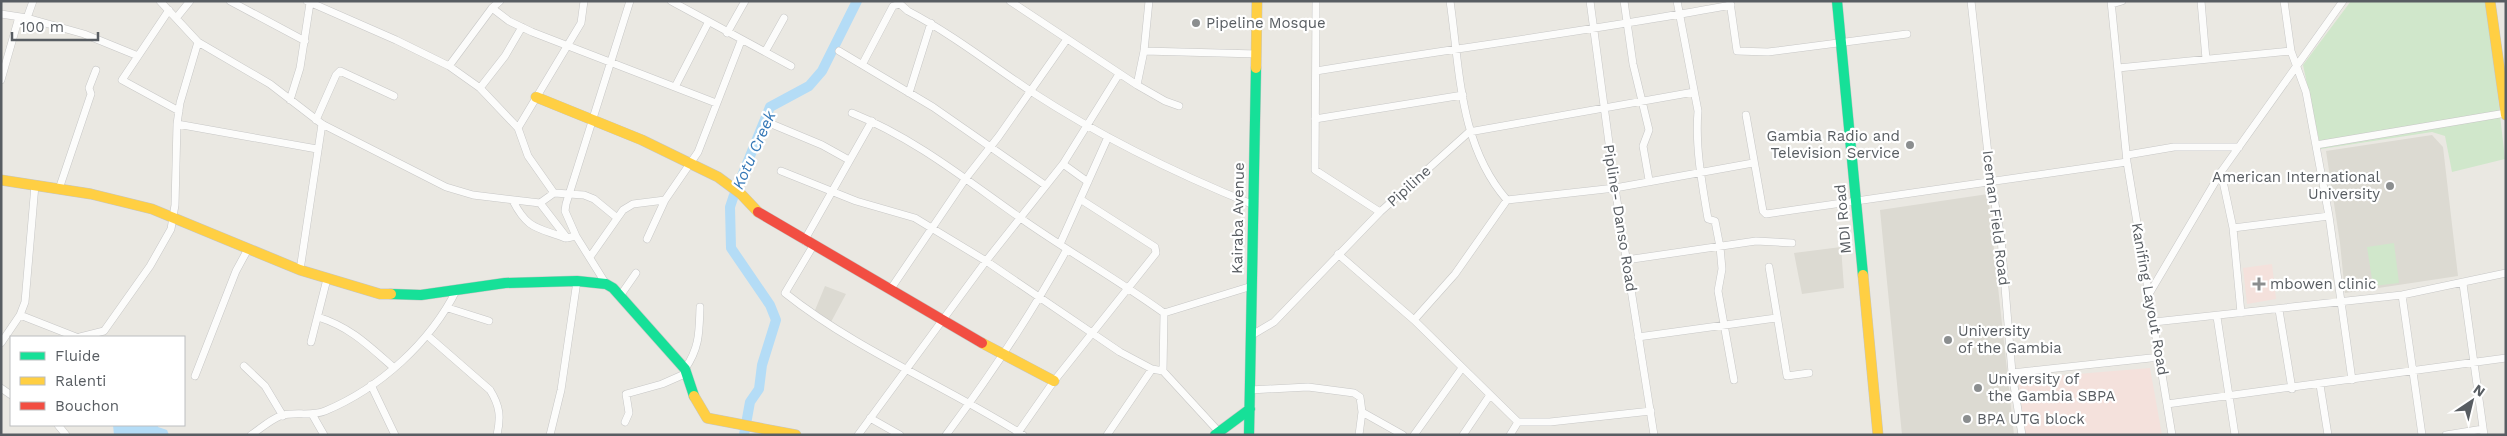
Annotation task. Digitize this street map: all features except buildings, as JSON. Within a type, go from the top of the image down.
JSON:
[{"type":"street","points":[[27,18],[33,1]]},
{"type":"street","points":[[160,1],[177,17],[198,42],[270,84],[319,122],[446,187],[473,195],[540,203],[554,193],[584,195],[594,198],[616,217]]},
{"type":"street","points":[[177,17],[190,1]]},
{"type":"street","points":[[230,1],[305,41]]},
{"type":"street","points":[[449,66],[492,8],[500,1]]},
{"type":"street","points":[[518,128],[581,23],[584,1]]},
{"type":"street","points":[[630,1],[568,195],[565,211],[576,236],[606,284],[620,296],[686,371],[697,404],[707,418],[748,425],[767,432],[796,435]]},
{"type":"street","points":[[671,1],[741,41],[791,66]]},
{"type":"street","points":[[727,33],[745,1]]},
{"type":"street","points":[[1137,85],[1144,51],[1149,1]]},
{"type":"street","name":"Kairaba Avenue","points":[[1249,435],[1257,1]]},
{"type":"street","points":[[1316,1],[1315,170],[1380,212]]},
{"type":"street","points":[[1450,1],[1468,132],[1491,182],[1507,200]]},
{"type":"street","name":"Pipline- Danso Road","points":[[1590,1],[1615,188],[1654,435]]},
{"type":"street","points":[[1624,1],[1626,24],[1649,130],[1643,146],[1649,180]]},
{"type":"street","points":[[1677,1],[1678,15],[1698,110],[1696,128],[1708,219],[1715,222],[1720,247],[1722,269],[1718,291],[1734,380]]},
{"type":"street","name":"MDI Road","points":[[1837,1],[1878,435]]},
{"type":"street","name":"Iceman Field Road","points":[[1971,1],[1991,181],[2001,238],[2012,373],[2022,435]]},
{"type":"street","points":[[2111,2],[2122,1]]},
{"type":"street","points":[[2201,1],[2206,59]]},
{"type":"street","points":[[2284,1],[2291,51],[2306,92],[2316,145],[2352,380]]},
{"type":"street","points":[[2149,294],[2221,172],[2343,1]]},
{"type":"street","points":[[2316,145],[2506,114],[2490,1]]},
{"type":"street","points":[[290,100],[305,41],[309,2],[396,40],[449,66],[480,88],[518,128],[528,156],[554,193]]},
{"type":"street","points":[[1011,2],[1119,74],[1179,106]]},
{"type":"street","name":"Kanifing Layout Road","points":[[2111,2],[2127,158],[2172,435]]},
{"type":"street","points":[[1316,71],[1457,47],[1626,24],[1731,3],[1737,51],[1768,52],[1840,41],[1907,34]]},
{"type":"street","points":[[864,64],[893,6],[900,4],[908,11],[931,23],[989,60],[1031,91],[1088,126],[1191,180],[1254,205]]},
{"type":"street","points":[[492,8],[522,27],[716,103]]},
{"type":"street","points":[[169,10],[122,80],[179,111]]},
{"type":"street","points":[[1,14],[27,18],[84,34],[138,56]]},
{"type":"street","points":[[1,80],[19,17]]},
{"type":"street","points":[[765,52],[784,18]]},
{"type":"street","points":[[675,87],[708,23]]},
{"type":"street","points":[[909,93],[931,23]]},
{"type":"street","points":[[480,88],[506,56],[522,27]]},
{"type":"street","points":[[890,290],[966,178],[1067,39]]},
{"type":"street","points":[[647,239],[665,200],[698,152],[741,41]]},
{"type":"street","points":[[82,336],[104,331],[159,253],[171,229],[177,124],[198,42]]},
{"type":"street","points":[[839,50],[864,64],[991,146],[1045,185]]},
{"type":"street","points":[[1144,51],[1257,54]]},
{"type":"street","points":[[2118,68],[2291,51]]},
{"type":"street","points":[[59,189],[91,94],[90,88],[96,70]]},
{"type":"street","points":[[300,270],[319,122],[336,75],[340,71],[394,96]]},
{"type":"street","points":[[858,435],[986,261],[1063,164],[1119,74]]},
{"type":"street","points":[[1468,132],[1694,92]]},
{"type":"street","points":[[1315,119],[1463,95]]},
{"type":"street","points":[[536,97],[642,140],[690,163],[732,187],[756,211],[809,244],[1002,354],[1054,380]]},
{"type":"street","points":[[852,113],[872,121],[910,142],[1164,313]]},
{"type":"street","points":[[1746,115],[1753,163],[1763,211],[1766,214],[1991,181],[2127,158],[2174,147],[2239,147]]},
{"type":"street","points":[[872,121],[832,192],[785,293],[831,328],[905,370],[970,403],[1019,434],[1054,380],[1156,249],[1080,200]]},
{"type":"street","points":[[177,124],[317,149]]},
{"type":"street","points":[[774,125],[822,145],[849,160]]},
{"type":"street","name":"Pipiline","points":[[1252,335],[1274,322],[1380,212],[1468,132]]},
{"type":"street","points":[[1060,244],[1108,136]]},
{"type":"street","points":[[1414,320],[1455,274],[1507,200],[1615,188],[1702,170],[1753,163]]},
{"type":"street","points":[[1063,164],[1088,182]]},
{"type":"street","points":[[781,172],[832,192],[915,218],[932,228],[1040,296],[1120,352],[1152,369],[1163,371],[1217,433],[1250,409]]},
{"type":"street","points":[[2221,172],[2233,228],[2241,314]]},
{"type":"street","points":[[1,180],[129,202],[300,270],[364,290],[396,296],[421,295],[505,284],[577,281],[606,284]]},
{"type":"street","points":[[1,343],[20,315],[27,289],[35,185]]},
{"type":"street","points":[[590,257],[616,217],[633,204],[665,200]]},
{"type":"street","points":[[513,201],[522,219],[530,225],[567,238],[576,236]]},
{"type":"street","points":[[540,203],[567,238]]},
{"type":"street","points":[[2233,228],[2328,216]]},
{"type":"street","points":[[1626,260],[1756,241],[1792,243]]},
{"type":"street","points":[[946,435],[970,403],[1040,296],[1067,249]]},
{"type":"street","points":[[195,376],[236,271],[248,250]]},
{"type":"street","points":[[1338,254],[1414,320],[1518,422],[1550,422],[1651,411]]},
{"type":"street","points":[[1769,267],[1776,318],[1788,376],[1809,373]]},
{"type":"street","points":[[620,296],[636,273]]},
{"type":"street","points":[[2154,322],[2217,317],[2402,295],[2463,284],[2506,273]]},
{"type":"street","points":[[311,342],[327,279]]},
{"type":"street","points":[[550,435],[561,390],[577,281]]},
{"type":"street","points":[[2446,435],[2484,432],[2463,284]]},
{"type":"street","points":[[1164,313],[1252,286]]},
{"type":"street","points":[[251,435],[282,416],[325,411],[372,384],[428,336],[448,308],[457,290]]},
{"type":"street","points":[[2402,295],[2422,435]]},
{"type":"street","points":[[624,422],[629,413],[626,394],[662,384],[686,371],[698,344],[700,307]]},
{"type":"street","points":[[448,308],[489,320]]},
{"type":"street","points":[[2279,310],[2292,389]]},
{"type":"street","points":[[1163,371],[1164,313]]},
{"type":"street","points":[[20,315],[75,336]]},
{"type":"street","points":[[318,317],[337,323],[358,336],[393,367]]},
{"type":"street","points":[[2217,317],[2235,435]]},
{"type":"street","points":[[1638,338],[1776,318]]},
{"type":"street","points":[[428,336],[490,390],[501,415],[497,435]]},
{"type":"street","points":[[2012,373],[2160,357]]},
{"type":"street","points":[[2167,404],[2229,398],[2506,358]]},
{"type":"street","points":[[244,366],[265,386],[282,416]]},
{"type":"street","points":[[1414,435],[1462,368]]},
{"type":"street","points":[[1107,435],[1152,369]]},
{"type":"street","points":[[372,384],[395,435]]},
{"type":"street","points":[[2320,385],[2328,435]]},
{"type":"street","points":[[1250,390],[1308,387],[1348,392],[1360,397],[1362,412],[1359,435]]},
{"type":"street","points":[[1463,435],[1490,395]]},
{"type":"street","points":[[1362,412],[1403,435]]},
{"type":"street","points":[[312,414],[324,435]]},
{"type":"street","points":[[870,418],[900,435]]},
{"type":"street","points":[[1510,435],[1518,422]]},
{"type":"shaded area","name":"American International University","points":[[2432,135],[2443,147],[2458,276],[2345,293],[2340,243],[2326,151]]},
{"type":"shaded area","name":"University of the Gambia","points":[[1988,194],[2014,435],[1902,435],[1880,210]]},
{"type":"shaded area","points":[[1841,247],[1844,288],[1802,294],[1794,253]]},
{"type":"shaded area","name":"mbowen clinic","points":[[2272,264],[2276,299],[2247,304],[2243,268]]},
{"type":"shaded area","points":[[825,286],[846,294],[831,322],[813,315]]},
{"type":"shaded area","points":[[2150,368],[2162,435],[2025,435],[2018,379]]},
{"type":"green space","points":[[2351,1],[2487,1],[2505,159],[2452,172],[2445,136],[2432,132],[2321,149],[2303,65]]},
{"type":"green space","points":[[2394,243],[2399,283],[2373,286],[2367,247]]},
{"type":"water","points":[[113,426],[158,426],[167,430],[169,435],[114,435]]},
{"type":"waterway","name":"Kotu Creek","points":[[744,435],[750,402],[759,389],[762,365],[776,320],[770,305],[731,248],[730,207],[770,107],[809,86],[822,71],[857,1]]},
{"type":"traffic: fast","points":[[1837,1],[1863,275]]},
{"type":"traffic: fast","points":[[1249,435],[1256,68]]},
{"type":"traffic: fast","points":[[391,294],[421,295],[505,283],[577,281],[606,284],[613,288],[685,369],[694,396]]},
{"type":"traffic: fast","points":[[1215,435],[1250,409]]},
{"type":"traffic: slow","points":[[1256,68],[1257,1]]},
{"type":"traffic: slow","points":[[2490,1],[2506,115]]},
{"type":"traffic: slow","points":[[536,97],[642,140],[718,177],[741,194],[758,212]]},
{"type":"traffic: slow","points":[[1,180],[91,194],[152,209],[300,270],[380,294],[391,294]]},
{"type":"traffic: slow","points":[[1863,275],[1878,435]]},
{"type":"traffic: slow","points":[[982,343],[1054,381]]},
{"type":"traffic: slow","points":[[694,396],[707,418],[796,435]]},
{"type":"traffic: jam","points":[[758,212],[982,343]]},
{"type":"place","name":"Pipeline Mosque","points":[[1196,23]]},
{"type":"place","name":"Gambia Radio and Television Service","points":[[1910,145]]},
{"type":"place","name":"American International University","points":[[2390,186]]},
{"type":"place","name":"mbowen clinic","points":[[2259,284]]},
{"type":"place","name":"University of the Gambia","points":[[1948,340]]},
{"type":"place","name":"University of the Gambia SBPA","points":[[1978,388]]},
{"type":"place","name":"BPA UTG block","points":[[1967,419]]}]
